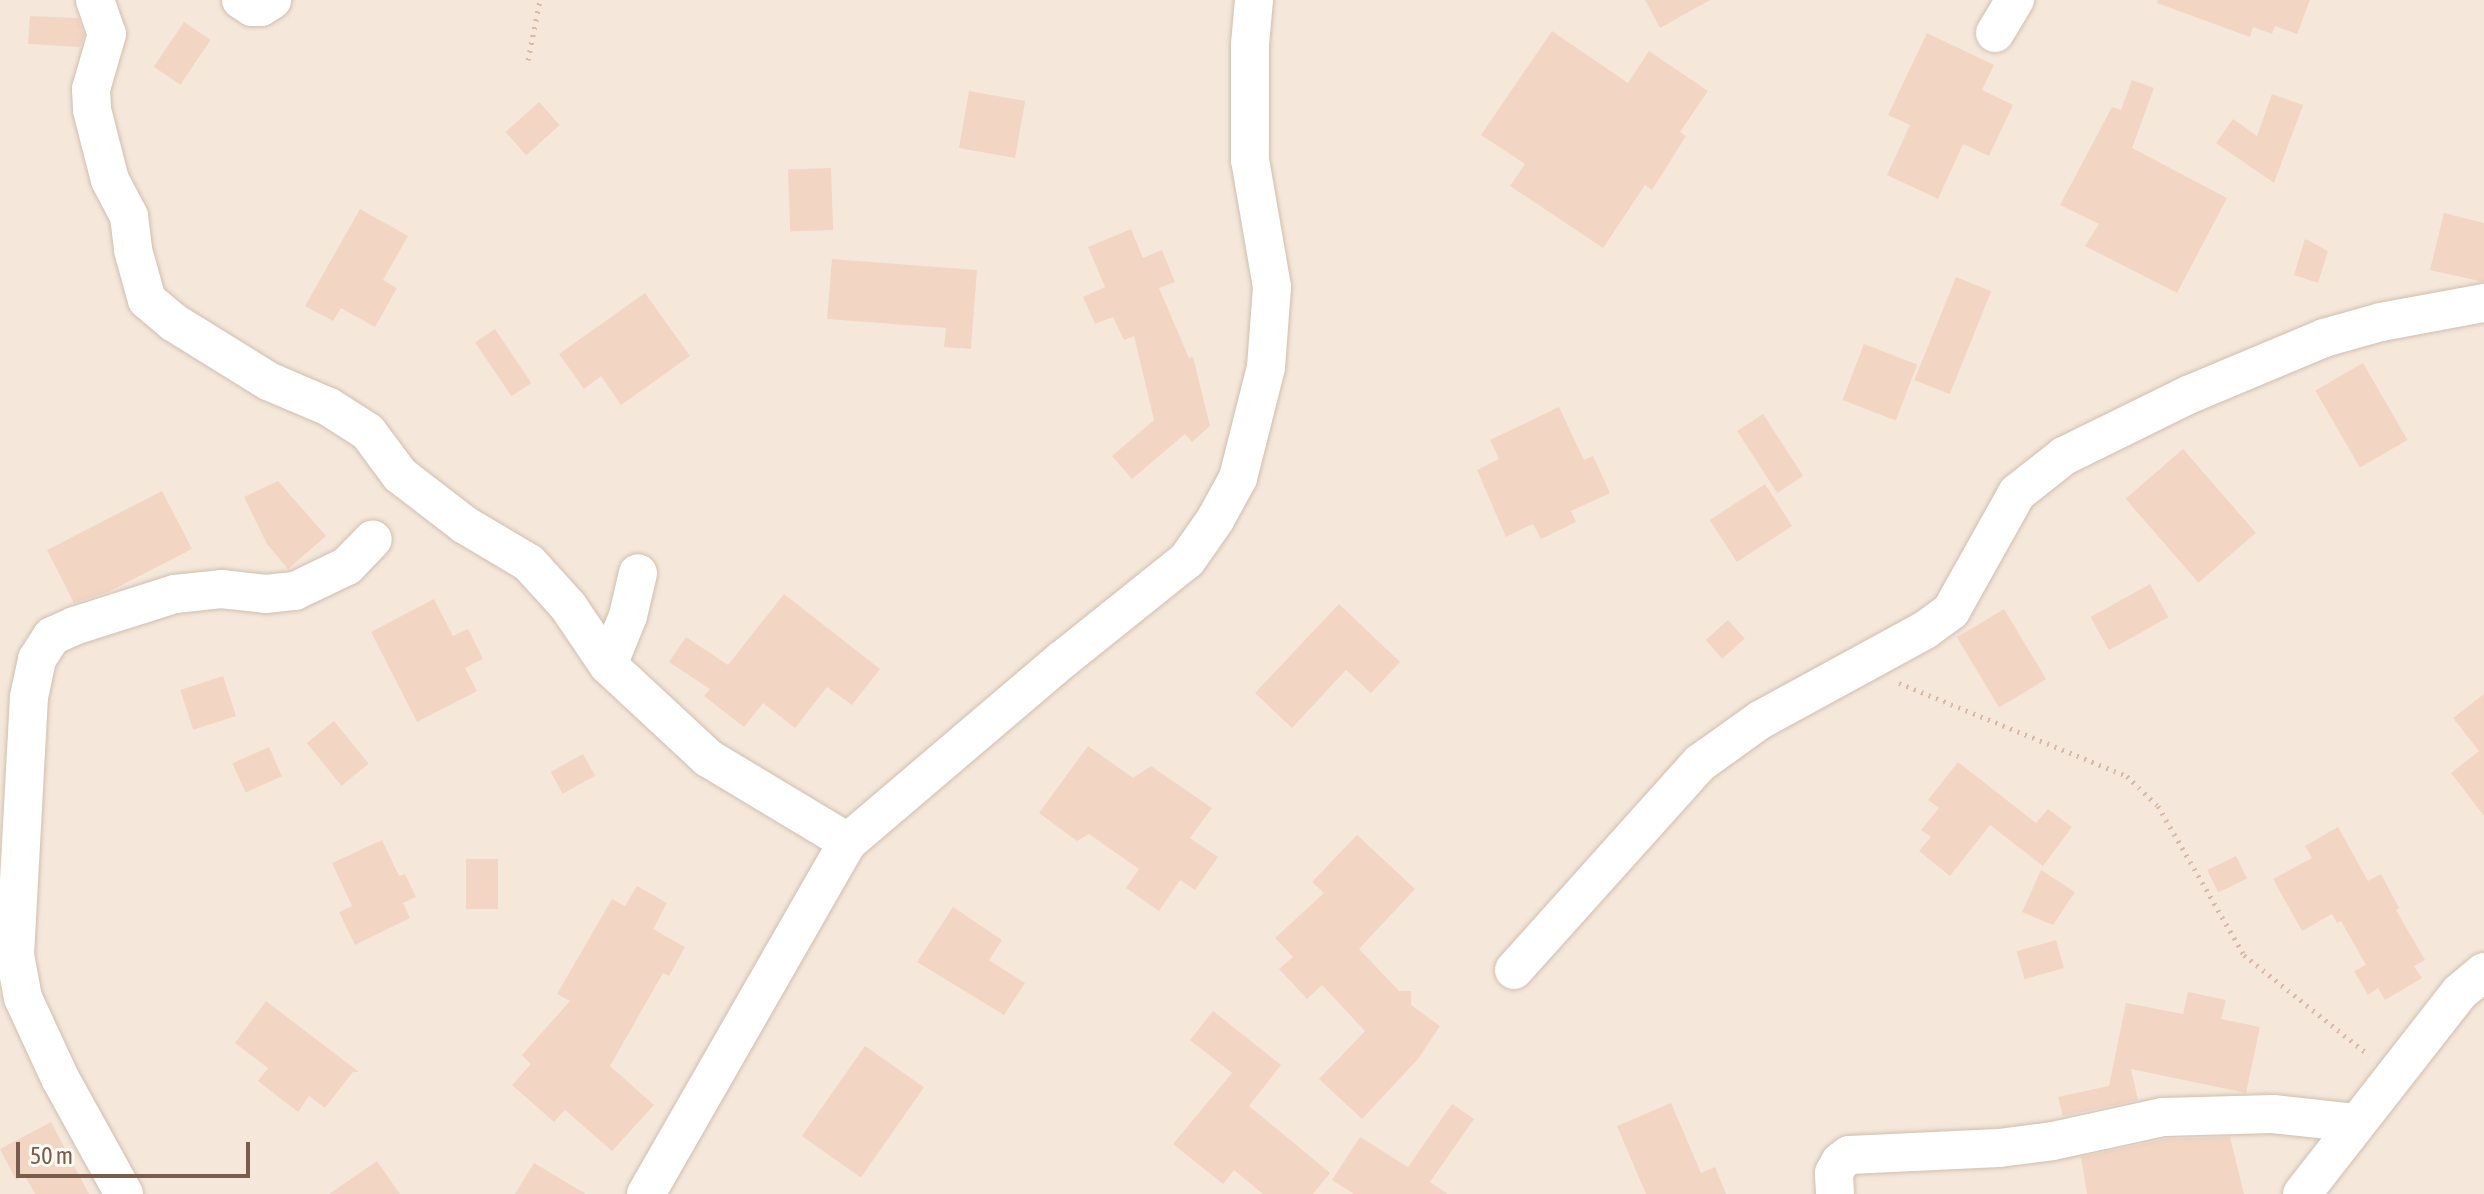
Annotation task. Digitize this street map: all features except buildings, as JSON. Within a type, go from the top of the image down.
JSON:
[{"type":"street","points":[[95,0],[107,34],[91,89],[92,110],[110,180],[129,216],[133,250],[147,300],[173,322],[268,381],[329,407],[368,432],[400,475],[465,525],[529,563],[568,606],[608,665],[708,758],[848,842]]},
{"type":"street","points":[[241,0],[252,7],[261,7],[272,0]]},
{"type":"street","points":[[646,1194],[848,842],[1062,660],[1187,560],[1215,520],[1238,478],[1266,367],[1272,287],[1250,160],[1250,44],[1254,0]]},
{"type":"street","points":[[1995,33],[2015,0]]},
{"type":"street","points":[[1514,970],[1700,763],[1760,720],[1925,630],[1951,611],[2017,493],[2064,456],[2188,395],[2324,338],[2381,322],[2484,303]]},
{"type":"street","points":[[124,1194],[60,1078],[23,998],[15,955],[29,697],[37,659],[52,636],[175,594],[221,589],[266,594],[295,591],[347,566],[373,539]]},
{"type":"street","points":[[608,665],[628,616],[638,573]]},
{"type":"street","points":[[2302,1194],[2460,992],[2484,972]]},
{"type":"street","points":[[1835,1194],[1834,1173],[1840,1162],[1849,1155],[1999,1148],[2053,1141],[2163,1117],[2273,1114],[2355,1123]]},
{"type":"path","points":[[528,60],[540,0]]},
{"type":"path","points":[[1847,672],[1917,689],[2127,776],[2158,806],[2244,955],[2358,1043],[2391,1077]]},
{"type":"shaded area","points":[[0,0],[2484,0],[2484,1194],[0,1194]]}]
